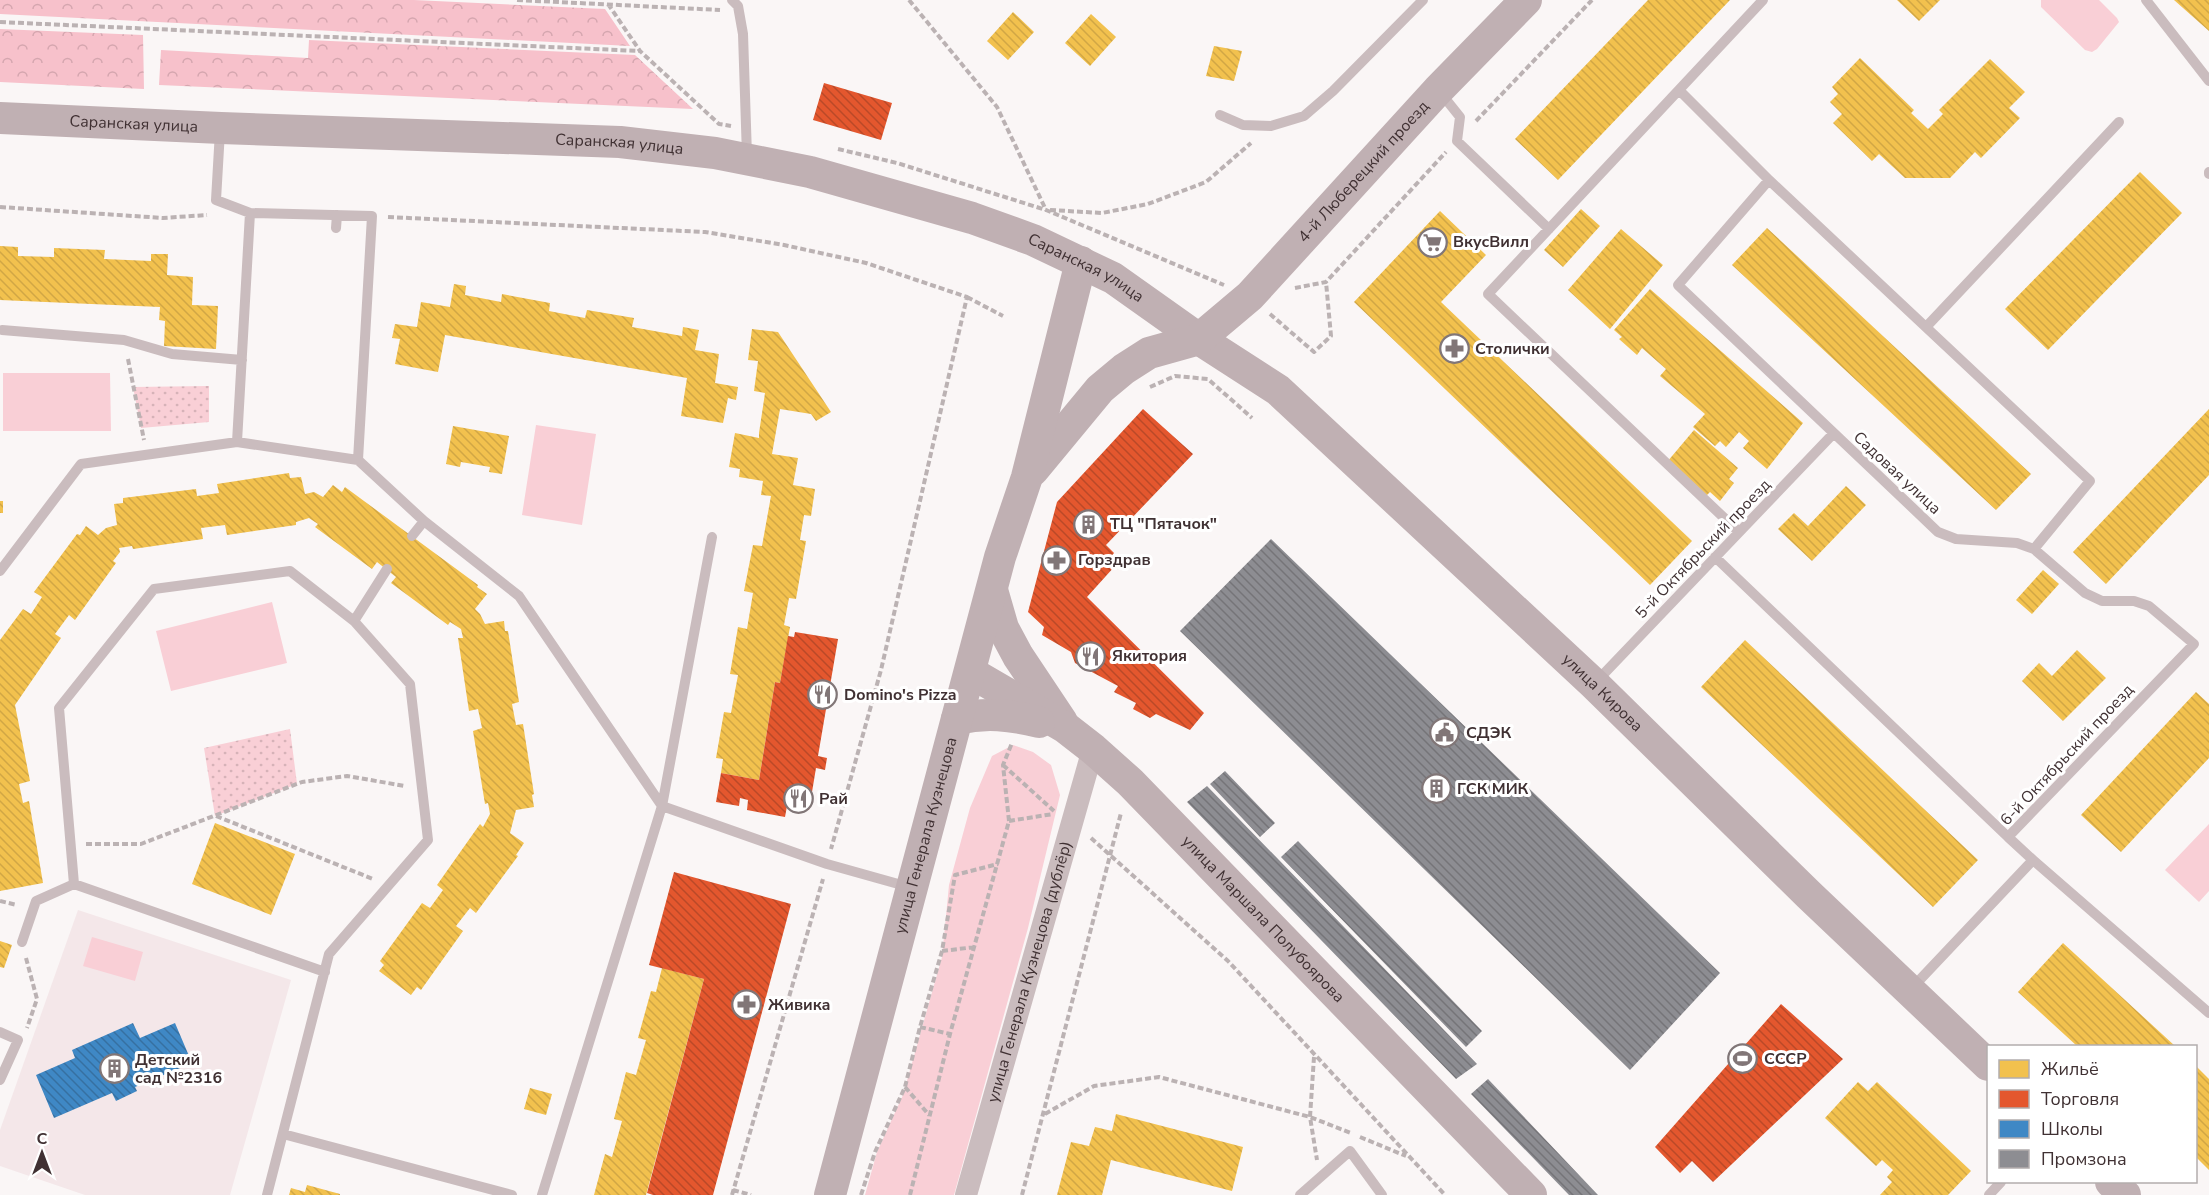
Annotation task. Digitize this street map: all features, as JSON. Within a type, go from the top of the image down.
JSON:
[{"type":"main road","name":"4-й Люберецкий проезд","points":[[1199,339],[1250,296],[1438,90],[1526,0]]},
{"type":"main road","name":"Саранская улица","points":[[0,118],[620,142],[683,148],[747,158],[810,172],[972,218],[1033,240],[1113,278],[1199,339]]},
{"type":"main road","name":"улица Генерала Кузнецова","points":[[830,1195],[1000,557],[1027,477],[1081,262]]},
{"type":"main road","name":"улица Генерала Кузнецова","points":[[1027,477],[1108,382],[1149,353],[1199,339]]},
{"type":"main road","name":"улица Кирова","points":[[1199,339],[1278,390],[1594,684],[1809,895],[1987,1063]]},
{"type":"main road","points":[[992,590],[1003,628],[1018,656],[1066,728]]},
{"type":"main road","name":"улица Маршала Полубоярова","points":[[970,672],[1066,728],[1130,782],[1531,1195]]},
{"type":"main road","points":[[957,719],[974,715],[1001,714],[1066,728]]},
{"type":"main road","points":[[2112,1183],[2125,1195]]},
{"type":"street","name":"улица Генерала Кузнецова (дублёр)","points":[[966,1195],[1093,749]]},
{"type":"lane","points":[[732,0],[738,6],[743,34],[747,158]]},
{"type":"lane","points":[[1220,116],[1243,125],[1271,126],[1304,116],[1333,91],[1423,0]]},
{"type":"lane","points":[[1739,532],[1488,294],[1763,0]]},
{"type":"lane","points":[[2146,0],[2209,81]]},
{"type":"lane","points":[[1438,90],[1460,117],[1457,141],[1549,229]]},
{"type":"lane","points":[[1680,90],[1769,180],[2090,481],[2034,549]]},
{"type":"lane","points":[[1927,326],[2119,122]]},
{"type":"lane","points":[[220,128],[216,200],[250,213],[372,216],[358,460]]},
{"type":"lane","name":"Садовая улица","points":[[1769,180],[1678,285],[1938,532],[1956,539],[2017,543],[2034,549],[2085,594],[2102,601],[2134,601],[2149,606],[2194,644]]},
{"type":"lane","points":[[237,442],[250,213]]},
{"type":"lane","points":[[286,226],[287,213]]},
{"type":"lane","points":[[336,215],[336,228]]},
{"type":"lane","points":[[2,330],[124,340],[172,354],[242,360]]},
{"type":"lane","name":"5-й Октябрьский проезд","points":[[1594,684],[1833,434]]},
{"type":"lane","points":[[0,571],[81,464],[237,442],[358,460],[424,521],[519,596],[662,806],[827,864],[913,888]]},
{"type":"lane","points":[[412,536],[424,521]]},
{"type":"lane","points":[[542,1195],[662,806],[712,537]]},
{"type":"lane","points":[[1715,557],[2008,837]]},
{"type":"lane","points":[[354,621],[387,569]]},
{"type":"lane","points":[[74,884],[59,708],[154,589],[290,571],[354,621],[410,684],[428,840],[329,954],[267,1195]]},
{"type":"lane","name":"6-й Октябрьский проезд","points":[[2194,644],[2008,837],[2209,1013]]},
{"type":"lane","points":[[1910,990],[2033,860]]},
{"type":"lane","points":[[22,942],[36,901],[74,884],[325,972]]},
{"type":"lane","points":[[0,1032],[18,1040],[0,1080]]},
{"type":"lane","points":[[283,1134],[512,1195]]},
{"type":"lane","points":[[1300,1195],[1350,1152],[1382,1195]]},
{"type":"lane","points":[[1989,1195],[2000,1183]]},
{"type":"path","points":[[517,0],[739,10]]},
{"type":"path","points":[[909,0],[997,107],[1046,210]]},
{"type":"path","points":[[1293,288],[1326,282],[1592,0]]},
{"type":"path","points":[[0,23],[640,51],[608,4]]},
{"type":"path","points":[[1046,210],[1102,213],[1148,204],[1206,182],[1271,126]]},
{"type":"path","points":[[897,163],[1046,210],[1250,296],[1314,352],[1331,336],[1326,282]]},
{"type":"path","points":[[0,207],[163,218],[250,213]]},
{"type":"path","points":[[372,216],[705,232],[784,245],[866,263],[967,297],[1003,316]]},
{"type":"path","points":[[751,1195],[733,1193],[881,670],[967,297]]},
{"type":"path","points":[[124,340],[147,454]]},
{"type":"path","points":[[1141,391],[1175,376],[1208,379],[1252,418]]},
{"type":"path","points":[[910,1195],[950,1034],[1009,821],[1003,765],[1057,813],[1009,821]]},
{"type":"path","points":[[70,844],[141,844],[302,782],[347,777],[422,789]]},
{"type":"path","points":[[1022,1195],[1130,782]]},
{"type":"path","points":[[215,816],[389,885]]},
{"type":"path","points":[[1072,820],[1228,961],[1445,1195]]},
{"type":"path","points":[[861,1195],[874,1152],[905,1087],[942,951],[955,875],[998,864]]},
{"type":"path","points":[[18,1040],[26,1031],[37,999],[22,942]]},
{"type":"path","points":[[942,951],[975,947]]},
{"type":"path","points":[[920,1027],[950,1034]]},
{"type":"path","points":[[1314,1056],[1310,1117],[1320,1177]]},
{"type":"path","points":[[1044,1114],[1094,1086],[1159,1077],[1310,1117],[1408,1156]]},
{"type":"path","points":[[905,1087],[929,1115]]},
{"type":"shaded area","points":[[2041,0],[2099,0],[2119,22],[2092,52],[2085,50],[2041,7]]},
{"type":"shaded area","points":[[3,373],[110,373],[111,431],[3,431]]},
{"type":"shaded area","points":[[209,386],[209,422],[141,428],[133,387]]},
{"type":"shaded area","points":[[536,425],[596,434],[582,525],[522,515]]},
{"type":"shaded area","points":[[272,602],[287,663],[171,691],[156,631]]},
{"type":"shaded area","points":[[290,729],[297,784],[215,816],[204,748]]},
{"type":"shaded area","points":[[1013,745],[1033,752],[1051,765],[1060,795],[1028,928],[954,1195],[865,1195],[877,1152],[903,1095],[942,957],[949,885],[970,808],[992,756]]},
{"type":"shaded area","points":[[2209,824],[2209,891],[2199,902],[2165,870]]},
{"type":"shaded area","points":[[78,910],[291,980],[230,1195],[85,1195],[0,1166],[0,1130]]},
{"type":"shaded area","points":[[92,937],[143,952],[135,981],[83,966]]},
{"type":"green space","points":[[0,0],[414,0],[605,9],[630,46],[0,14]]},
{"type":"green space","points":[[0,29],[143,35],[144,89],[0,82]]},
{"type":"green space","points":[[309,40],[635,55],[693,109],[159,85],[161,50],[308,58]]},
{"type":"building: Жильё","points":[[1648,0],[1730,0],[1558,180],[1515,139]]},
{"type":"building: Жильё","points":[[1897,0],[1940,0],[1919,21]]},
{"type":"building: Жильё","points":[[2174,0],[2209,0],[2209,31]]},
{"type":"building: Жильё","points":[[1013,12],[1034,32],[1008,60],[987,41]]},
{"type":"building: Жильё","points":[[1091,14],[1116,37],[1090,66],[1065,43]]},
{"type":"building: Жильё","points":[[1214,46],[1242,51],[1234,81],[1206,76]]},
{"type":"building: Жильё","points":[[1860,58],[1914,110],[1911,113],[1928,129],[1943,114],[1939,110],[1990,59],[2025,92],[2009,108],[2020,118],[1981,158],[1975,152],[1950,178],[1905,178],[1879,154],[1872,161],[1833,123],[1842,114],[1830,102],[1838,94],[1832,87]]},
{"type":"building: Жильё","points":[[2140,172],[2182,213],[2048,350],[2005,309]]},
{"type":"building: Жильё","points":[[1581,209],[1600,226],[1563,267],[1544,250]]},
{"type":"building: Жильё","points":[[1440,211],[1486,255],[1441,302],[1692,541],[1650,585],[1354,302]]},
{"type":"building: Жильё","points":[[1767,228],[2031,474],[1996,510],[1732,265]]},
{"type":"building: Жильё","points":[[1621,229],[1663,265],[1610,329],[1568,290]]},
{"type":"building: Жильё","points":[[0,246],[18,247],[18,256],[54,257],[54,248],[105,250],[104,259],[151,261],[151,254],[168,254],[167,275],[193,277],[192,305],[218,306],[216,349],[164,346],[165,321],[159,320],[160,307],[0,300]]},
{"type":"building: Жильё","points":[[454,284],[466,286],[465,295],[501,302],[502,294],[550,303],[549,311],[585,318],[587,310],[634,318],[632,327],[682,336],[683,327],[699,330],[695,350],[719,354],[715,383],[738,387],[736,400],[728,398],[723,423],[681,416],[687,378],[445,335],[438,372],[395,364],[400,339],[392,338],[395,324],[417,327],[421,302],[450,307]]},
{"type":"building: Жильё","points":[[1650,289],[1803,423],[1767,469],[1743,448],[1749,441],[1739,432],[1726,447],[1720,441],[1715,446],[1693,427],[1705,414],[1660,376],[1666,369],[1642,348],[1637,355],[1619,339],[1622,337],[1614,330]]},
{"type":"building: Жильё","points":[[752,329],[778,332],[831,412],[816,421],[811,414],[780,409],[772,454],[798,458],[793,485],[815,489],[811,516],[804,515],[800,540],[806,541],[796,599],[789,598],[784,625],[790,627],[780,683],[775,682],[759,780],[721,773],[723,759],[716,758],[724,712],[731,713],[738,675],[730,674],[738,627],[747,629],[753,593],[744,591],[753,545],[762,546],[771,496],[761,495],[763,481],[739,477],[740,469],[729,467],[735,433],[759,438],[765,393],[754,391],[758,361],[748,360]]},
{"type":"building: Жильё","points":[[2209,409],[2209,475],[2106,584],[2073,552]]},
{"type":"building: Жильё","points":[[453,426],[509,436],[502,474],[489,472],[490,467],[461,462],[460,467],[446,464]]},
{"type":"building: Жильё","points":[[1694,430],[1738,468],[1729,479],[1734,483],[1720,501],[1710,492],[1706,496],[1667,462]]},
{"type":"building: Жильё","points":[[289,473],[290,478],[301,477],[305,494],[314,492],[323,497],[333,485],[342,492],[345,487],[478,585],[477,587],[487,594],[475,609],[485,624],[504,621],[505,631],[508,631],[519,702],[512,704],[516,725],[523,724],[534,807],[516,810],[510,833],[524,843],[516,855],[518,856],[476,913],[470,908],[456,926],[463,931],[421,990],[417,987],[411,995],[379,971],[384,965],[380,961],[422,903],[430,908],[443,890],[437,885],[480,824],[483,827],[490,814],[488,803],[485,804],[473,731],[482,728],[478,709],[469,711],[458,638],[463,638],[461,629],[450,622],[448,625],[391,583],[396,577],[377,562],[372,569],[315,527],[318,524],[309,518],[296,522],[296,525],[227,535],[225,525],[201,528],[203,539],[133,549],[132,546],[119,548],[120,552],[113,561],[116,563],[75,620],[69,615],[55,634],[61,638],[15,705],[30,781],[19,784],[23,803],[29,801],[43,883],[0,891],[0,640],[23,609],[31,614],[42,597],[34,592],[77,534],[80,535],[86,526],[98,535],[106,528],[117,525],[114,504],[123,503],[123,498],[196,489],[197,496],[219,493],[217,484]]},
{"type":"building: Жильё","points":[[1846,486],[1866,505],[1812,561],[1778,529],[1794,513],[1808,526]]},
{"type":"building: Жильё","points":[[0,501],[3,501],[3,513],[0,513]]},
{"type":"building: Жильё","points":[[2043,570],[2059,584],[2032,614],[2016,600]]},
{"type":"building: Жильё","points":[[1745,640],[1978,860],[1933,907],[1701,687]]},
{"type":"building: Жильё","points":[[2077,650],[2106,678],[2063,721],[2022,681],[2039,663],[2052,676]]},
{"type":"building: Жильё","points":[[2196,692],[2209,704],[2209,758],[2121,852],[2081,815]]},
{"type":"building: Жильё","points":[[215,823],[295,854],[271,915],[192,884]]},
{"type":"building: Жильё","points":[[0,941],[12,945],[4,968],[0,967]]},
{"type":"building: Жильё","points":[[2063,943],[2174,1045],[2076,1045],[2018,992]]},
{"type":"building: Жильё","points":[[662,968],[704,979],[646,1195],[594,1195],[605,1154],[612,1157],[622,1121],[614,1119],[626,1072],[636,1075],[646,1040],[638,1038],[651,991],[656,992]]},
{"type":"building: Жильё","points":[[2197,1067],[2209,1079],[2209,1170],[2197,1158]]},
{"type":"building: Жильё","points":[[1858,1082],[1868,1091],[1877,1082],[1971,1171],[1948,1195],[1880,1195],[1892,1182],[1887,1177],[1893,1170],[1882,1160],[1876,1166],[1825,1118]]},
{"type":"building: Жильё","points":[[530,1088],[552,1094],[546,1115],[524,1109]]},
{"type":"building: Жильё","points":[[1116,1114],[1243,1147],[1232,1191],[1111,1160],[1102,1195],[1057,1195],[1071,1142],[1089,1146],[1095,1127],[1112,1131]]},
{"type":"building: Жильё","points":[[307,1185],[340,1195],[289,1195],[291,1188],[305,1192]]},
{"type":"building: Торговля","points":[[824,83],[892,103],[881,140],[813,120]]},
{"type":"building: Торговля","name":"ТЦ \"Пятачок\"","points":[[1143,409],[1193,454],[1106,545],[1114,553],[1108,561],[1115,566],[1087,597],[1204,713],[1190,730],[1156,714],[1150,718],[1133,709],[1136,703],[1114,692],[1118,686],[1075,663],[1071,652],[1042,635],[1044,627],[1028,612],[1057,502]]},
{"type":"building: Торговля","points":[[795,632],[838,639],[818,756],[827,758],[825,770],[816,768],[809,810],[787,806],[785,817],[747,810],[748,800],[740,798],[739,806],[716,802],[721,773],[759,780],[775,682],[780,683],[788,636],[794,637]]},
{"type":"building: Торговля","points":[[674,872],[791,904],[713,1195],[653,1195],[647,1193],[704,979],[649,965]]},
{"type":"building: Торговля","points":[[1781,1004],[1843,1059],[1713,1182],[1692,1161],[1680,1173],[1655,1147]]},
{"type":"building: Школы","name":"Детский сад №2316","points":[[133,1023],[140,1038],[175,1023],[192,1063],[135,1087],[137,1091],[116,1101],[112,1093],[54,1118],[36,1075],[75,1058],[72,1050]]},
{"type":"building: Промзона","name":"ГСК МИК","points":[[1271,539],[1720,973],[1630,1070],[1180,631]]},
{"type":"building: Промзона","points":[[1225,771],[1275,823],[1260,837],[1210,784]]},
{"type":"building: Промзона","points":[[1207,786],[1477,1064],[1456,1079],[1187,802]]},
{"type":"building: Промзона","points":[[1298,841],[1482,1031],[1466,1047],[1281,857]]},
{"type":"building: Промзона","points":[[1488,1079],[1598,1195],[1569,1195],[1471,1094]]},
{"type":"place","name":"ВкусВилл","points":[[1432,242]]},
{"type":"place","name":"Столички","points":[[1454,349]]},
{"type":"place","name":"ТЦ \"Пятачок\"","points":[[1089,524]]},
{"type":"place","name":"Горздрав","points":[[1057,560]]},
{"type":"place","name":"Якитория","points":[[1091,656]]},
{"type":"place","name":"Domino's Pizza","points":[[823,695]]},
{"type":"place","name":"СДЭК","points":[[1445,733]]},
{"type":"place","name":"ГСК МИК","points":[[1436,789]]},
{"type":"place","name":"Рай","points":[[798,799]]},
{"type":"place","name":"Живика","points":[[747,1005]]},
{"type":"place","name":"СССР","points":[[1743,1059]]},
{"type":"place","name":"Детский сад №2316","points":[[114,1069]]}]
